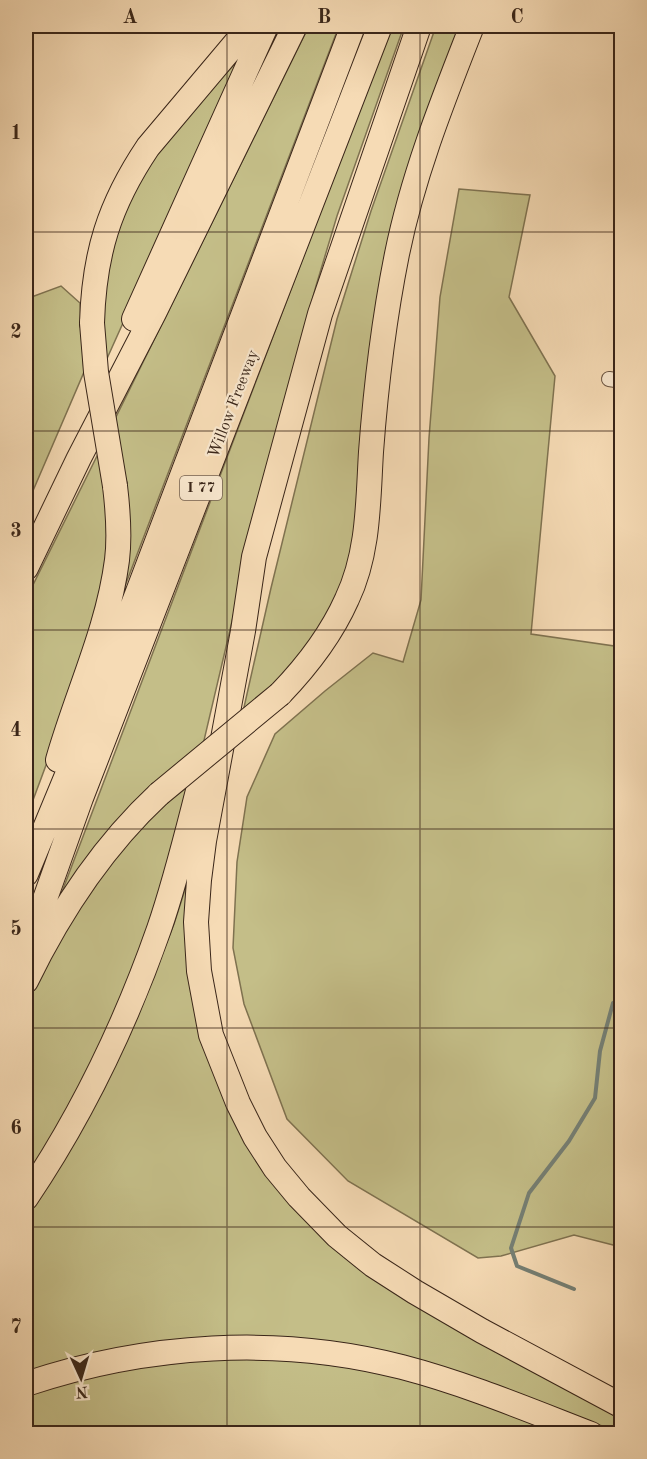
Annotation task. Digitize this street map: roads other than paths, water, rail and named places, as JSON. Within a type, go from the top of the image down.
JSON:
[{"type":"highway","points":[[29,864],[60,753],[111,598],[117,559],[119,532],[115,486],[96,372],[92,323],[93,291],[105,231],[114,205],[133,169],[148,147],[250,26]]},
{"type":"highway","points":[[79,458],[96,405],[266,26]]},
{"type":"highway","points":[[26,568],[295,26]]},
{"type":"highway","name":"Willow Freeway","points":[[29,864],[82,739],[353,26]]},
{"type":"highway","name":"Willow Freeway","points":[[26,952],[81,798],[380,26]]},
{"type":"highway","points":[[419,26],[320,314],[254,557],[243,632],[204,841],[196,922],[199,971],[211,1035],[238,1103],[255,1137],[275,1168],[299,1197],[337,1236],[373,1265],[482,1331],[621,1406]]},
{"type":"highway","points":[[26,981],[51,933],[97,861],[118,834],[159,794],[280,694],[302,671],[323,642],[348,597],[360,559],[368,518],[371,451],[385,321],[397,253],[411,193],[437,115],[472,26]]},
{"type":"highway","points":[[26,1198],[84,1101],[135,992],[177,872],[223,693],[243,632]]},
{"type":"highway","points":[[26,1384],[97,1364],[195,1349],[233,1347],[315,1351],[357,1357],[439,1378],[591,1434]]},
{"type":"waterway","points":[[574,1289],[517,1266],[511,1248],[529,1193],[569,1141],[595,1098],[600,1051],[613,1003],[622,998]]}]
